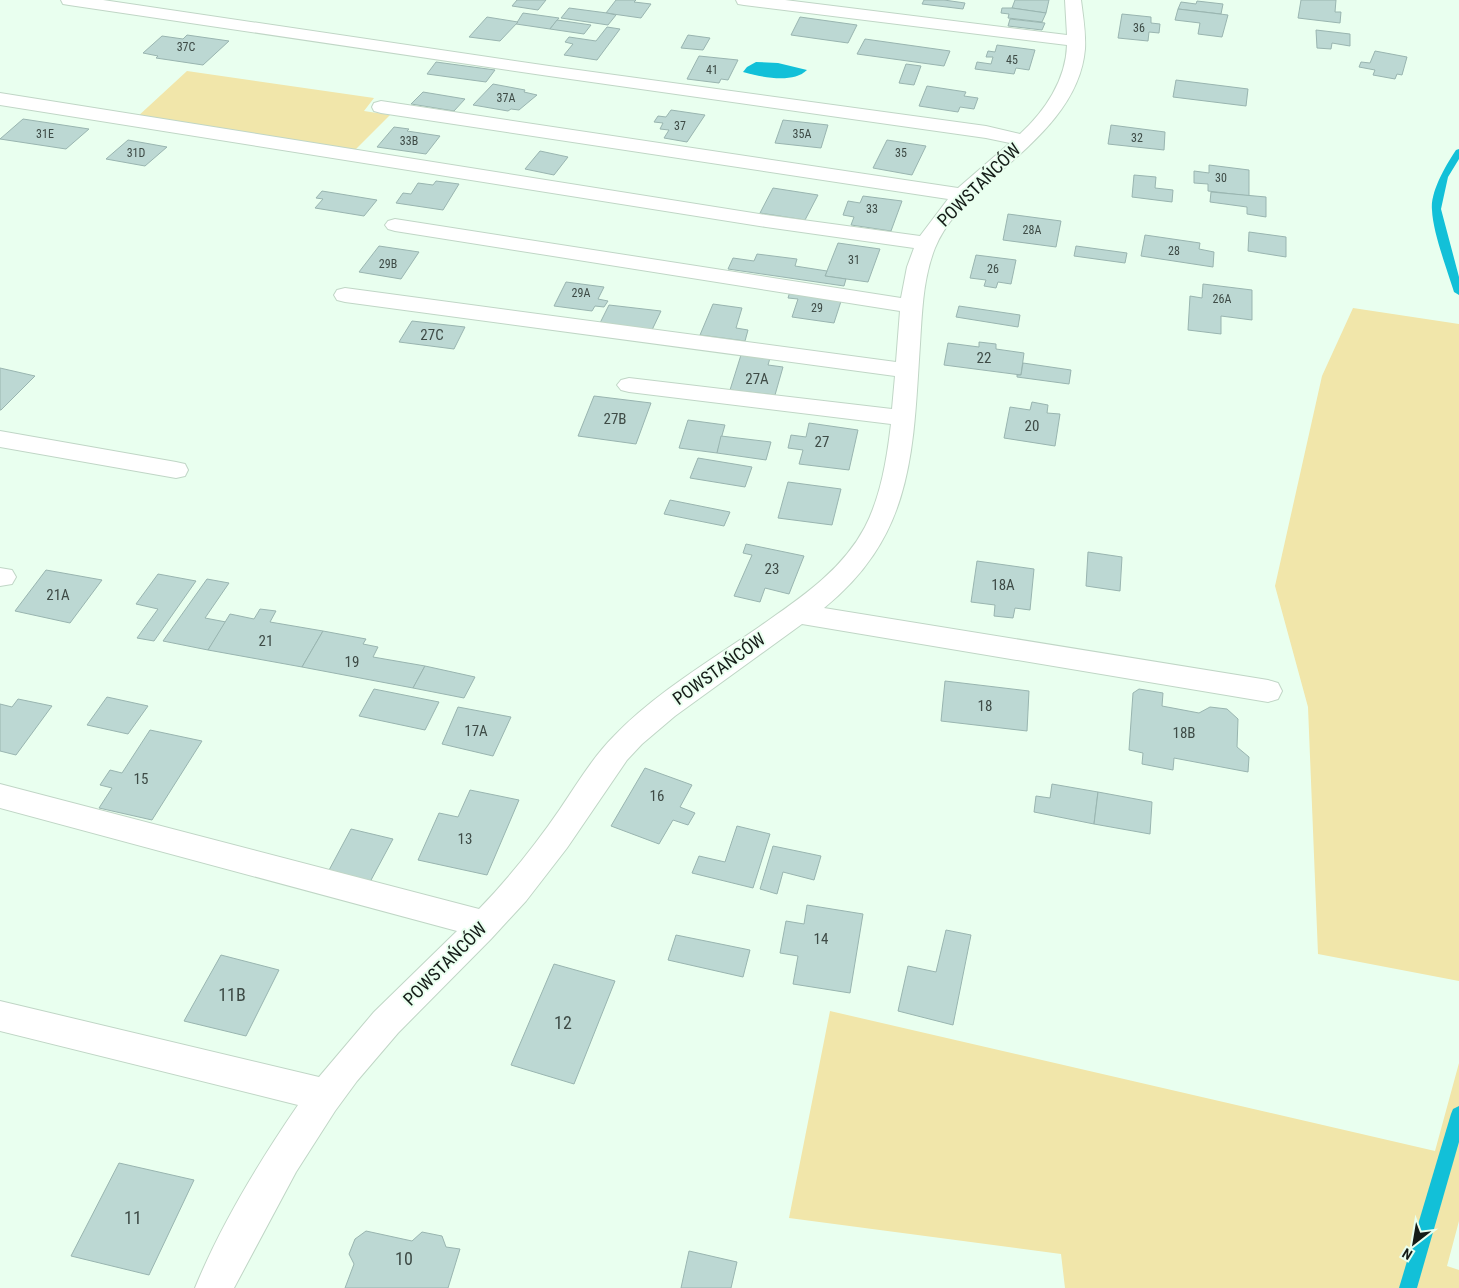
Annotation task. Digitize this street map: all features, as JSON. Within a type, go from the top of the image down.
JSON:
[{"type":"street","points":[[69,0],[539,70],[986,132],[1023,140]]},
{"type":"street","points":[[744,0],[1076,41]]},
{"type":"street","name":"POWSTAŃCÓW","points":[[214,1288],[243,1230],[283,1159],[325,1095],[369,1041],[515,891],[552,844],[598,776],[628,740],[668,706],[822,596],[841,578],[863,552],[879,528],[890,501],[902,418],[911,306],[914,286],[926,243],[931,233],[963,195],[1053,110],[1063,95],[1074,60],[1076,41],[1072,0]]},
{"type":"street","points":[[0,99],[756,219],[926,243]]},
{"type":"street","points":[[381,107],[963,195]]},
{"type":"street","points":[[395,225],[911,306]]},
{"type":"street","points":[[345,295],[907,371]]},
{"type":"street","points":[[629,385],[902,418]]},
{"type":"street","points":[[0,439],[176,470]]},
{"type":"street","points":[[797,613],[1268,691]]},
{"type":"street","points":[[0,796],[484,924]]},
{"type":"street","points":[[0,1016],[325,1095]]},
{"type":"shaded area","points":[[187,71],[374,98],[364,111],[390,115],[354,151],[136,118]]},
{"type":"shaded area","points":[[1353,308],[1459,324],[1459,981],[1318,954],[1308,707],[1275,586],[1322,376]]},
{"type":"shaded area","points":[[830,1011],[1435,1151],[1459,1063],[1459,1221],[1447,1266],[1459,1270],[1459,1288],[1065,1288],[1061,1254],[789,1218]]},
{"type":"water","points":[[756,62],[778,63],[807,70],[794,77],[785,78],[759,76],[743,72],[747,67]]},
{"type":"building","points":[[517,0],[546,0],[538,10],[512,6]]},
{"type":"building","points":[[616,0],[636,0],[634,2],[651,4],[641,18],[606,13]]},
{"type":"building","points":[[924,0],[965,3],[963,9],[922,4]]},
{"type":"building","points":[[1015,0],[1049,0],[1046,13],[1012,8]]},
{"type":"building","points":[[1301,0],[1336,0],[1335,12],[1341,12],[1340,23],[1298,18]]},
{"type":"building","points":[[1197,1],[1223,4],[1221,14],[1178,9],[1181,2],[1196,4]]},
{"type":"building","points":[[569,8],[616,15],[608,25],[561,18]]},
{"type":"building","points":[[1002,8],[1046,13],[1042,22],[1008,18],[1009,14],[1001,13]]},
{"type":"building","points":[[1178,9],[1228,15],[1222,37],[1198,34],[1200,23],[1175,20]]},
{"type":"building","points":[[523,13],[559,18],[550,29],[516,24]]},
{"type":"building","points":[[1122,14],[1151,17],[1151,23],[1160,24],[1159,33],[1149,32],[1148,41],[1118,38]]},
{"type":"building","points":[[487,17],[518,22],[500,41],[469,37]]},
{"type":"building","points":[[800,17],[857,25],[848,43],[791,35]]},
{"type":"building","points":[[1010,19],[1045,23],[1042,30],[1008,26]]},
{"type":"building","points":[[557,20],[591,25],[584,34],[550,29]]},
{"type":"building","points":[[607,27],[620,29],[597,60],[564,55],[573,44],[565,42],[569,37],[596,41]]},
{"type":"building","points":[[1316,30],[1350,34],[1350,46],[1332,43],[1331,49],[1317,48]]},
{"type":"building","points":[[187,35],[229,41],[203,65],[156,58],[158,56],[143,53],[162,36],[183,39]]},
{"type":"building","points":[[688,35],[710,38],[703,50],[681,48]]},
{"type":"building","points":[[865,39],[950,51],[944,66],[857,54]]},
{"type":"building","points":[[997,45],[1035,50],[1029,70],[1016,68],[1014,74],[975,69],[977,62],[991,64],[993,57],[986,57],[988,51],[995,52]]},
{"type":"building","points":[[1375,51],[1407,57],[1402,75],[1397,74],[1395,79],[1373,75],[1375,70],[1359,67],[1361,62],[1370,63]]},
{"type":"building","points":[[699,56],[738,60],[728,80],[721,79],[719,83],[687,79]]},
{"type":"building","points":[[436,62],[495,70],[486,82],[427,74]]},
{"type":"building","points":[[906,64],[921,66],[914,85],[899,83]]},
{"type":"building","points":[[1176,80],[1248,89],[1246,106],[1173,97]]},
{"type":"building","points":[[493,84],[525,90],[524,92],[537,95],[519,110],[511,109],[508,111],[473,105]]},
{"type":"building","points":[[927,86],[966,92],[964,96],[978,98],[974,109],[960,107],[958,112],[919,106]]},
{"type":"building","points":[[423,92],[465,99],[454,111],[411,104]]},
{"type":"building","points":[[671,110],[705,115],[687,142],[664,138],[669,130],[660,129],[663,123],[654,122],[658,116],[666,117]]},
{"type":"building","points":[[23,119],[89,129],[66,149],[0,139]]},
{"type":"building","points":[[783,120],[828,125],[821,148],[775,143]]},
{"type":"building","points":[[1111,125],[1165,132],[1164,150],[1108,144]]},
{"type":"building","points":[[394,127],[440,136],[426,154],[377,147]]},
{"type":"building","points":[[128,140],[167,147],[145,166],[106,159]]},
{"type":"building","points":[[887,140],[926,146],[912,175],[873,168]]},
{"type":"building","points":[[540,151],[568,157],[554,175],[525,169]]},
{"type":"building","points":[[1209,165],[1249,170],[1249,196],[1208,191],[1208,184],[1194,183],[1194,171],[1209,173]]},
{"type":"building","points":[[1134,175],[1156,177],[1155,188],[1173,190],[1172,202],[1132,197]]},
{"type":"building","points":[[436,181],[459,184],[443,210],[396,203],[403,193],[411,194],[418,183],[433,185]]},
{"type":"building","points":[[773,188],[818,195],[805,220],[760,213]]},
{"type":"building","points":[[322,191],[377,200],[364,216],[315,208],[323,199],[316,198]]},
{"type":"building","points":[[1211,192],[1266,197],[1266,217],[1247,214],[1247,207],[1210,202]]},
{"type":"building","points":[[863,196],[902,201],[891,231],[851,225],[854,217],[843,215],[848,201],[860,203]]},
{"type":"building","points":[[1008,214],[1061,221],[1056,247],[1003,240]]},
{"type":"building","points":[[1249,232],[1286,237],[1286,257],[1248,251]]},
{"type":"building","points":[[1145,235],[1200,243],[1199,249],[1214,252],[1213,267],[1141,256]]},
{"type":"building","points":[[838,243],[880,249],[868,282],[825,276]]},
{"type":"building","points":[[379,246],[419,252],[401,279],[359,272]]},
{"type":"building","points":[[1076,246],[1127,253],[1125,263],[1074,256]]},
{"type":"building","points":[[757,254],[797,259],[795,266],[827,271],[825,276],[846,279],[844,286],[728,269],[733,258],[754,261]]},
{"type":"building","points":[[976,255],[1016,260],[1011,284],[998,282],[996,288],[984,286],[986,280],[970,278]]},
{"type":"building","points":[[566,282],[604,287],[598,299],[608,301],[604,307],[595,306],[592,311],[554,306]]},
{"type":"building","points":[[1203,284],[1252,290],[1252,320],[1221,316],[1221,334],[1188,330],[1190,296],[1202,298]]},
{"type":"building","points":[[791,288],[843,295],[834,323],[792,317],[798,299],[788,298]]},
{"type":"building","points":[[713,304],[742,308],[736,328],[748,330],[745,341],[700,335]]},
{"type":"building","points":[[609,305],[661,311],[652,330],[600,323]]},
{"type":"building","points":[[959,306],[1020,315],[1018,327],[956,317]]},
{"type":"building","points":[[412,321],[465,327],[454,349],[399,342]]},
{"type":"building","points":[[979,342],[996,344],[996,349],[1024,353],[1021,375],[944,365],[948,343],[979,347]]},
{"type":"building","points":[[741,355],[770,358],[768,365],[783,367],[775,395],[730,390]]},
{"type":"building","points":[[1023,363],[1071,370],[1069,384],[1017,377],[1017,375],[1021,375]]},
{"type":"building","points":[[0,368],[35,376],[1,410],[0,410]]},
{"type":"building","points":[[594,396],[651,403],[636,444],[578,436]]},
{"type":"building","points":[[1032,402],[1048,405],[1047,413],[1060,414],[1055,446],[1004,438],[1010,407],[1030,410]]},
{"type":"building","points":[[688,420],[725,425],[717,453],[679,448]]},
{"type":"building","points":[[809,423],[858,430],[849,470],[799,464],[803,450],[788,448],[791,435],[806,437]]},
{"type":"building","points":[[721,436],[771,442],[766,460],[717,453]]},
{"type":"building","points":[[698,458],[752,467],[745,487],[690,478]]},
{"type":"building","points":[[788,482],[841,489],[832,525],[778,518]]},
{"type":"building","points":[[670,500],[730,512],[724,526],[664,514]]},
{"type":"building","points":[[746,544],[804,556],[789,594],[765,588],[760,602],[734,596],[752,555],[743,553]]},
{"type":"building","points":[[1088,552],[1122,557],[1120,591],[1086,586]]},
{"type":"building","points":[[977,561],[1034,569],[1030,610],[1015,608],[1013,618],[994,616],[995,605],[971,602]]},
{"type":"building","points":[[46,570],[102,580],[70,623],[15,611]]},
{"type":"building","points":[[158,574],[196,581],[154,641],[137,638],[158,609],[136,604]]},
{"type":"building","points":[[207,579],[229,583],[205,618],[226,622],[208,650],[163,641]]},
{"type":"building","points":[[260,609],[276,611],[270,622],[323,631],[302,667],[208,650],[230,614],[254,619]]},
{"type":"building","points":[[323,631],[366,639],[363,644],[378,647],[373,657],[425,666],[413,688],[302,667]]},
{"type":"building","points":[[425,666],[475,677],[464,698],[413,688]]},
{"type":"building","points":[[945,681],[1029,691],[1027,731],[941,721]]},
{"type":"building","points":[[374,689],[439,702],[425,730],[359,716]]},
{"type":"building","points":[[1139,689],[1163,693],[1162,706],[1199,713],[1210,707],[1227,709],[1238,719],[1237,747],[1249,757],[1248,772],[1174,758],[1173,770],[1142,764],[1143,753],[1129,750],[1133,693]]},
{"type":"building","points":[[107,697],[148,706],[128,734],[87,725]]},
{"type":"building","points":[[18,699],[52,706],[16,755],[0,751],[0,704],[12,707]]},
{"type":"building","points":[[458,707],[511,717],[493,756],[442,744]]},
{"type":"building","points":[[150,730],[202,741],[152,820],[99,808],[112,788],[100,785],[110,770],[122,773]]},
{"type":"building","points":[[645,768],[692,785],[680,807],[695,813],[688,825],[673,820],[659,844],[611,826]]},
{"type":"building","points":[[1052,784],[1098,792],[1094,824],[1034,812],[1036,796],[1050,798]]},
{"type":"building","points":[[470,790],[519,800],[487,875],[418,860],[439,813],[458,817]]},
{"type":"building","points":[[1098,792],[1152,802],[1150,834],[1094,824]]},
{"type":"building","points":[[737,826],[770,834],[753,888],[692,873],[699,856],[725,862]]},
{"type":"building","points":[[351,829],[393,839],[370,882],[328,872]]},
{"type":"building","points":[[773,846],[821,856],[814,880],[783,872],[777,894],[760,889]]},
{"type":"building","points":[[807,905],[863,914],[850,993],[793,984],[798,956],[780,953],[786,921],[804,924]]},
{"type":"building","points":[[946,930],[971,935],[953,1025],[898,1011],[908,966],[936,972]]},
{"type":"building","points":[[676,935],[750,950],[743,977],[668,960]]},
{"type":"building","points":[[221,955],[279,970],[246,1036],[184,1021]]},
{"type":"building","points":[[554,964],[615,981],[574,1084],[511,1065]]},
{"type":"building","points":[[119,1163],[194,1180],[149,1275],[71,1256]]},
{"type":"building","points":[[366,1231],[412,1241],[422,1232],[442,1236],[446,1247],[460,1249],[448,1288],[345,1288],[354,1264],[349,1254],[355,1239]]},
{"type":"building","points":[[689,1251],[737,1262],[731,1288],[681,1288]]},
{"type":"waterway","points":[[1459,152],[1444,177],[1436,209],[1446,251],[1459,292]]},
{"type":"waterway","points":[[1408,1288],[1459,1114]]}]
